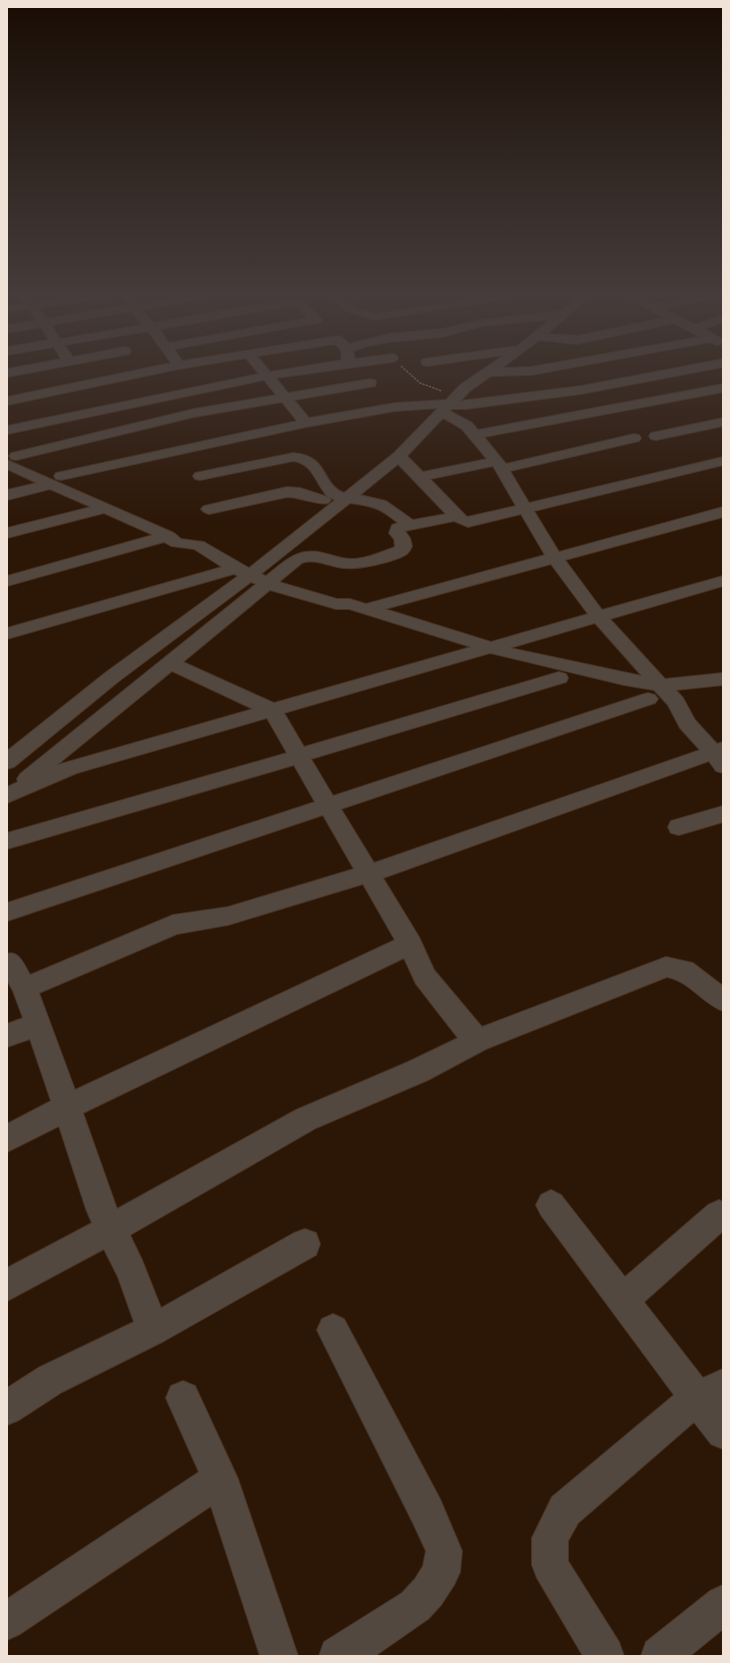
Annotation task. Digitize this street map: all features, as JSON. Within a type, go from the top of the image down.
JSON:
[{"type":"street","points":[[7,373],[20,371]]},
{"type":"street","points":[[7,401],[152,371]]},
{"type":"street","points":[[262,371],[306,423]]},
{"type":"street","points":[[7,430],[266,376],[300,371]]},
{"type":"street","points":[[7,762],[334,497],[399,456],[465,388],[488,372],[533,371]]},
{"type":"street","points":[[7,495],[56,480],[306,423],[395,407],[431,404],[466,405],[581,390],[687,371]]},
{"type":"street","points":[[10,458],[194,413],[370,383]]},
{"type":"street","points":[[475,435],[723,388]]},
{"type":"street","points":[[449,404],[500,465],[554,557],[655,692]]},
{"type":"street","points":[[656,436],[723,422]]},
{"type":"street","points":[[420,477],[500,465],[634,438]]},
{"type":"street","points":[[399,456],[461,520],[468,522],[723,461]]},
{"type":"street","points":[[200,476],[293,457],[303,457],[310,461],[334,497]]},
{"type":"street","points":[[10,458],[56,480],[191,534],[198,545]]},
{"type":"street","points":[[25,988],[173,926],[203,919],[228,916],[368,874],[720,756],[687,724],[676,702],[624,679],[491,648],[350,604],[336,604],[268,584],[198,545],[177,543],[168,536],[105,508],[56,480]]},
{"type":"street","points":[[209,509],[286,492],[300,493],[371,501],[395,513],[409,525]]},
{"type":"street","points":[[7,744],[243,571],[334,497]]},
{"type":"street","points":[[7,533],[105,508]]},
{"type":"street","points":[[366,609],[723,512]]},
{"type":"street","points":[[7,794],[296,560],[302,557],[315,556],[356,564],[402,550],[404,546],[402,538],[398,533],[398,528],[457,516]]},
{"type":"street","points":[[7,581],[168,536]]},
{"type":"street","points":[[7,634],[243,571]]},
{"type":"street","points":[[7,794],[70,768],[723,581]]},
{"type":"street","points":[[336,604],[344,614],[498,664],[559,678],[655,692]]},
{"type":"street","points":[[170,663],[272,710],[410,944],[425,977],[477,1041]]},
{"type":"street","points":[[7,841],[559,678]]},
{"type":"street","points":[[7,912],[328,805],[655,692],[723,679]]},
{"type":"street","points":[[679,827],[723,814]]},
{"type":"street","points":[[7,1139],[67,1107],[410,944]]},
{"type":"street","points":[[7,964],[10,963],[25,988],[101,1209],[131,1270],[153,1330]]},
{"type":"street","points":[[7,1285],[111,1229],[306,1119],[418,1071],[477,1041],[666,967],[684,970],[723,1000]]},
{"type":"street","points":[[7,1036],[37,1024]]},
{"type":"street","points":[[551,1205],[623,1300],[710,1392],[723,1432]]},
{"type":"street","points":[[623,1300],[719,1214]]},
{"type":"street","points":[[7,1408],[50,1380],[153,1330],[305,1244]]},
{"type":"street","points":[[333,1330],[428,1512],[444,1551],[441,1572],[428,1592],[415,1606],[338,1656]]},
{"type":"street","points":[[605,1656],[550,1565],[550,1538],[565,1510],[710,1392]]},
{"type":"street","points":[[182,1398],[220,1479],[279,1656]]},
{"type":"street","points":[[7,1620],[220,1479]]},
{"type":"street","points":[[660,1656],[723,1604]]},
{"type":"path","points":[[406,371],[420,383],[449,404]]}]
